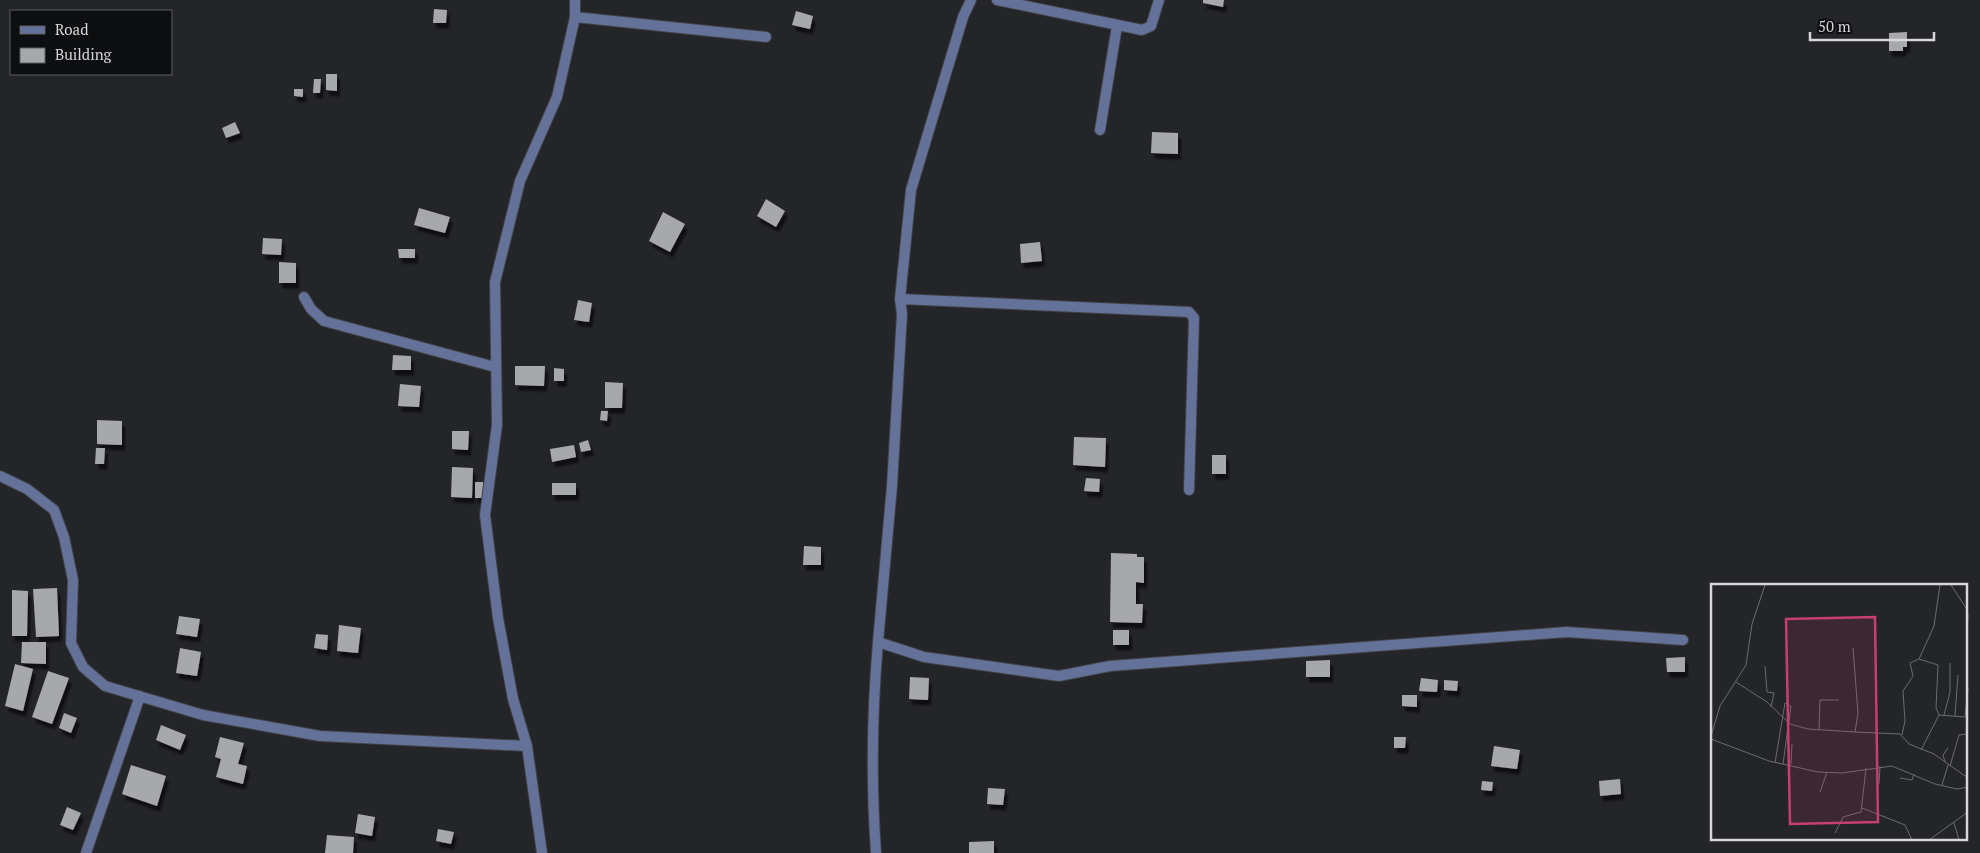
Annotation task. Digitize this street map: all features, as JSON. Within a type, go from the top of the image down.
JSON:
[{"type":"street","points":[[542,853],[526,746],[513,699],[498,618],[485,514],[496,425],[495,282],[520,180],[557,97],[575,17],[575,0]]},
{"type":"street","points":[[876,853],[874,819],[874,684],[892,486],[902,314],[900,299],[911,190],[963,17],[971,0]]},
{"type":"street","points":[[997,0],[1142,30],[1151,26],[1159,0]]},
{"type":"street","points":[[575,17],[766,37]]},
{"type":"street","points":[[1100,130],[1117,26]]},
{"type":"street","points":[[304,297],[311,309],[324,321],[495,367]]},
{"type":"street","points":[[900,299],[1189,312],[1194,318],[1189,490]]},
{"type":"street","points":[[0,476],[27,489],[54,510],[64,537],[73,580],[71,643],[83,668],[105,686],[203,715],[320,736],[526,746]]},
{"type":"street","points":[[878,642],[924,657],[1059,676],[1120,665],[1567,632],[1683,640]]},
{"type":"street","points":[[86,853],[140,696]]},
{"type":"building","points":[[1203,0],[1224,0],[1223,7],[1203,3]]},
{"type":"building","points":[[434,9],[447,10],[446,23],[433,23]]},
{"type":"building","points":[[796,11],[813,16],[810,29],[792,25]]},
{"type":"building","points":[[1907,32],[1907,47],[1903,47],[1903,51],[1889,51],[1889,33]]},
{"type":"building","points":[[326,74],[337,74],[337,91],[326,90]]},
{"type":"building","points":[[314,79],[321,79],[320,93],[313,93]]},
{"type":"building","points":[[294,89],[303,89],[303,97],[294,96]]},
{"type":"building","points":[[235,122],[240,133],[226,138],[222,128]]},
{"type":"building","points":[[1152,132],[1178,133],[1178,154],[1151,153]]},
{"type":"building","points":[[766,199],[785,211],[776,227],[757,216]]},
{"type":"building","points":[[419,208],[450,217],[445,233],[414,225]]},
{"type":"building","points":[[663,212],[685,224],[670,252],[649,241]]},
{"type":"building","points":[[263,238],[282,239],[281,255],[262,254]]},
{"type":"building","points":[[1040,242],[1042,261],[1021,263],[1020,244]]},
{"type":"building","points":[[398,249],[415,249],[415,258],[399,258]]},
{"type":"building","points":[[279,262],[296,263],[296,283],[279,283]]},
{"type":"building","points":[[578,300],[592,303],[589,322],[574,320]]},
{"type":"building","points":[[393,355],[411,356],[411,370],[392,370]]},
{"type":"building","points":[[515,366],[545,366],[544,386],[515,385]]},
{"type":"building","points":[[554,368],[564,369],[564,381],[554,381]]},
{"type":"building","points":[[605,382],[623,383],[622,408],[605,408]]},
{"type":"building","points":[[400,384],[421,386],[419,407],[398,406]]},
{"type":"building","points":[[601,411],[608,411],[607,421],[600,420]]},
{"type":"building","points":[[97,420],[122,421],[122,445],[97,444]]},
{"type":"building","points":[[452,431],[469,431],[468,450],[452,449]]},
{"type":"building","points":[[1074,437],[1106,438],[1105,467],[1073,465]]},
{"type":"building","points":[[588,440],[591,450],[581,452],[579,443]]},
{"type":"building","points":[[574,445],[576,457],[552,462],[550,449]]},
{"type":"building","points":[[96,448],[105,448],[104,464],[95,464]]},
{"type":"building","points":[[1212,455],[1226,455],[1226,474],[1212,474]]},
{"type":"building","points":[[452,467],[473,468],[472,498],[451,497]]},
{"type":"building","points":[[1086,478],[1100,479],[1099,492],[1084,491]]},
{"type":"building","points":[[475,482],[483,482],[483,498],[475,498]]},
{"type":"building","points":[[552,483],[576,483],[576,495],[552,495]]},
{"type":"building","points":[[804,546],[821,547],[821,565],[803,565]]},
{"type":"building","points":[[1111,553],[1137,554],[1137,557],[1144,557],[1144,583],[1136,582],[1136,604],[1143,604],[1142,623],[1110,622]]},
{"type":"building","points":[[57,588],[59,636],[36,637],[33,589]]},
{"type":"building","points":[[12,590],[28,591],[27,636],[12,636]]},
{"type":"building","points":[[179,616],[200,619],[197,637],[176,634]]},
{"type":"building","points":[[339,625],[361,628],[358,653],[337,651]]},
{"type":"building","points":[[1113,630],[1129,630],[1129,645],[1113,645]]},
{"type":"building","points":[[316,634],[328,635],[327,650],[314,648]]},
{"type":"building","points":[[22,642],[46,642],[46,664],[21,663]]},
{"type":"building","points":[[180,648],[201,652],[197,676],[176,673]]},
{"type":"building","points":[[1685,657],[1685,672],[1667,672],[1666,658]]},
{"type":"building","points":[[1330,660],[1330,677],[1306,677],[1306,661]]},
{"type":"building","points":[[15,664],[33,669],[23,711],[5,706]]},
{"type":"building","points":[[48,671],[69,678],[52,724],[32,717]]},
{"type":"building","points":[[910,677],[929,678],[928,700],[909,699]]},
{"type":"building","points":[[1421,678],[1438,680],[1437,692],[1419,691]]},
{"type":"building","points":[[1444,680],[1458,681],[1457,691],[1444,690]]},
{"type":"building","points":[[1402,695],[1417,695],[1417,707],[1402,706]]},
{"type":"building","points":[[64,713],[77,718],[71,733],[59,728]]},
{"type":"building","points":[[161,725],[186,735],[180,750],[156,740]]},
{"type":"building","points":[[220,737],[244,743],[238,764],[247,766],[243,784],[216,777],[221,759],[215,757]]},
{"type":"building","points":[[1394,737],[1406,737],[1405,748],[1394,748]]},
{"type":"building","points":[[1494,746],[1520,750],[1517,769],[1491,766]]},
{"type":"building","points":[[131,765],[166,776],[157,806],[122,794]]},
{"type":"building","points":[[1620,779],[1621,794],[1600,796],[1599,781]]},
{"type":"building","points":[[1482,781],[1493,782],[1492,791],[1481,790]]},
{"type":"building","points":[[988,788],[1005,789],[1003,805],[987,804]]},
{"type":"building","points":[[67,807],[81,813],[73,830],[60,825]]},
{"type":"building","points":[[358,814],[375,817],[372,836],[355,833]]},
{"type":"building","points":[[438,829],[454,832],[451,844],[436,841]]},
{"type":"building","points":[[327,835],[354,837],[353,853],[325,853]]},
{"type":"building","points":[[994,841],[994,853],[969,853],[969,842]]}]
